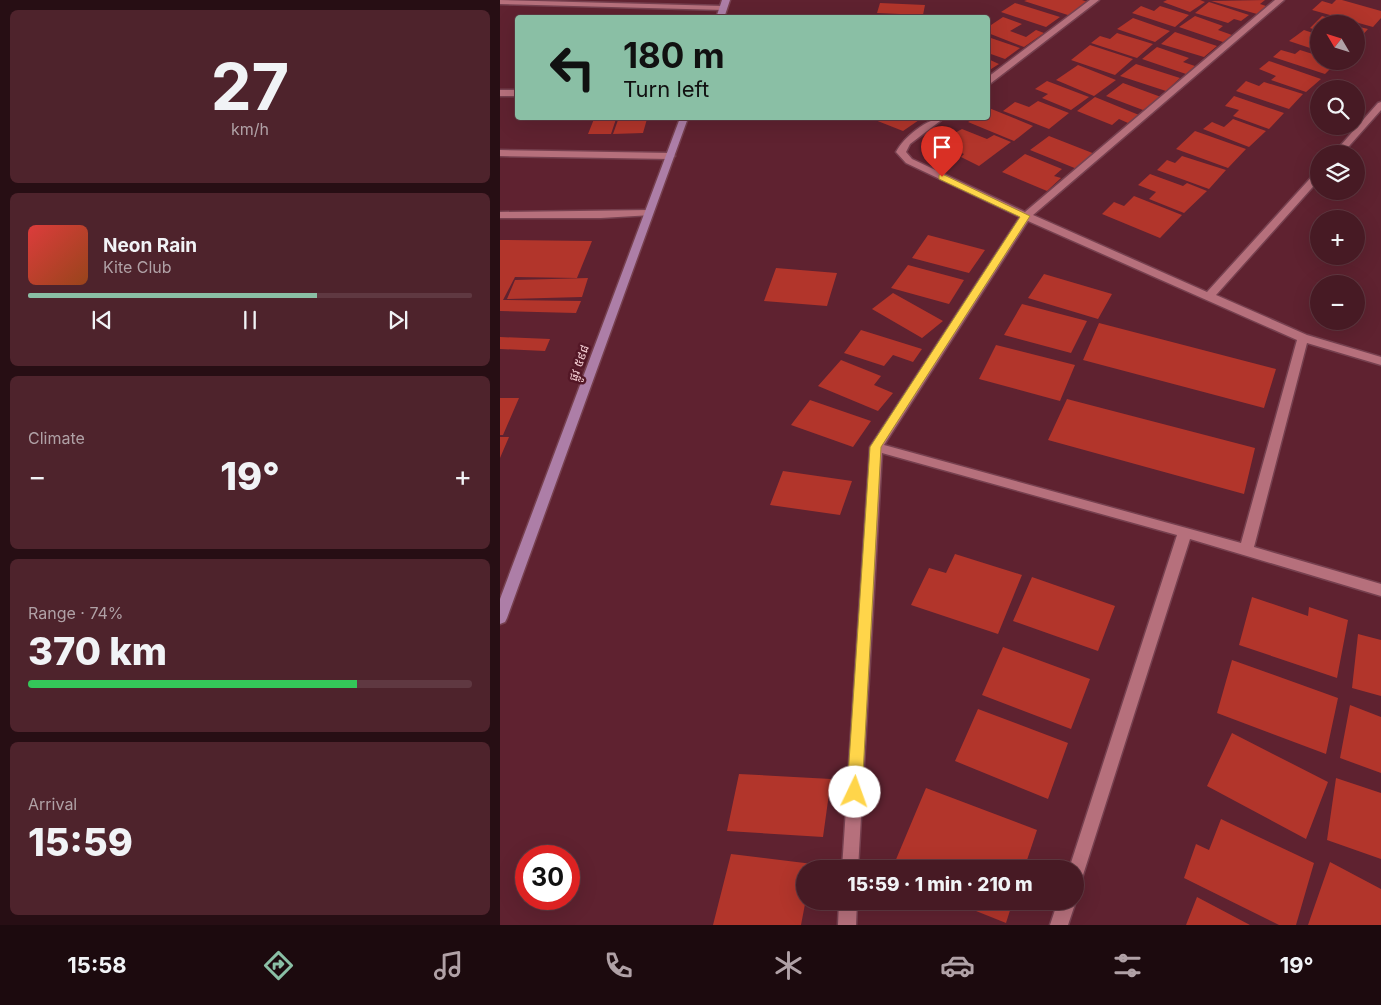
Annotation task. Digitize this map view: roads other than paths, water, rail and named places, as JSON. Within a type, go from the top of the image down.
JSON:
[{"type":"main road","points":[[721,15],[726,0]]},
{"type":"main road","name":"ផ្លូវ ៥៩៨","points":[[502,610],[683,120]]},
{"type":"street","points":[[990,79],[1095,0]]},
{"type":"street","points":[[851,860],[876,447],[1026,216],[1280,0]]},
{"type":"street","points":[[500,2],[723,8]]},
{"type":"street","points":[[500,93],[515,93]]},
{"type":"street","points":[[1345,145],[1381,105]]},
{"type":"street","points":[[937,120],[906,142],[901,152],[909,161],[1026,216],[1303,338],[1381,361]]},
{"type":"street","points":[[500,153],[670,156]]},
{"type":"street","points":[[1208,297],[1310,184]]},
{"type":"street","points":[[500,215],[649,213]]},
{"type":"street","points":[[1246,550],[1303,338]]},
{"type":"street","points":[[876,447],[1185,532],[1381,590]]},
{"type":"street","points":[[1080,860],[1185,532]]},
{"type":"street","points":[[847,925],[848,910]]},
{"type":"street","points":[[1059,925],[1064,910]]}]
